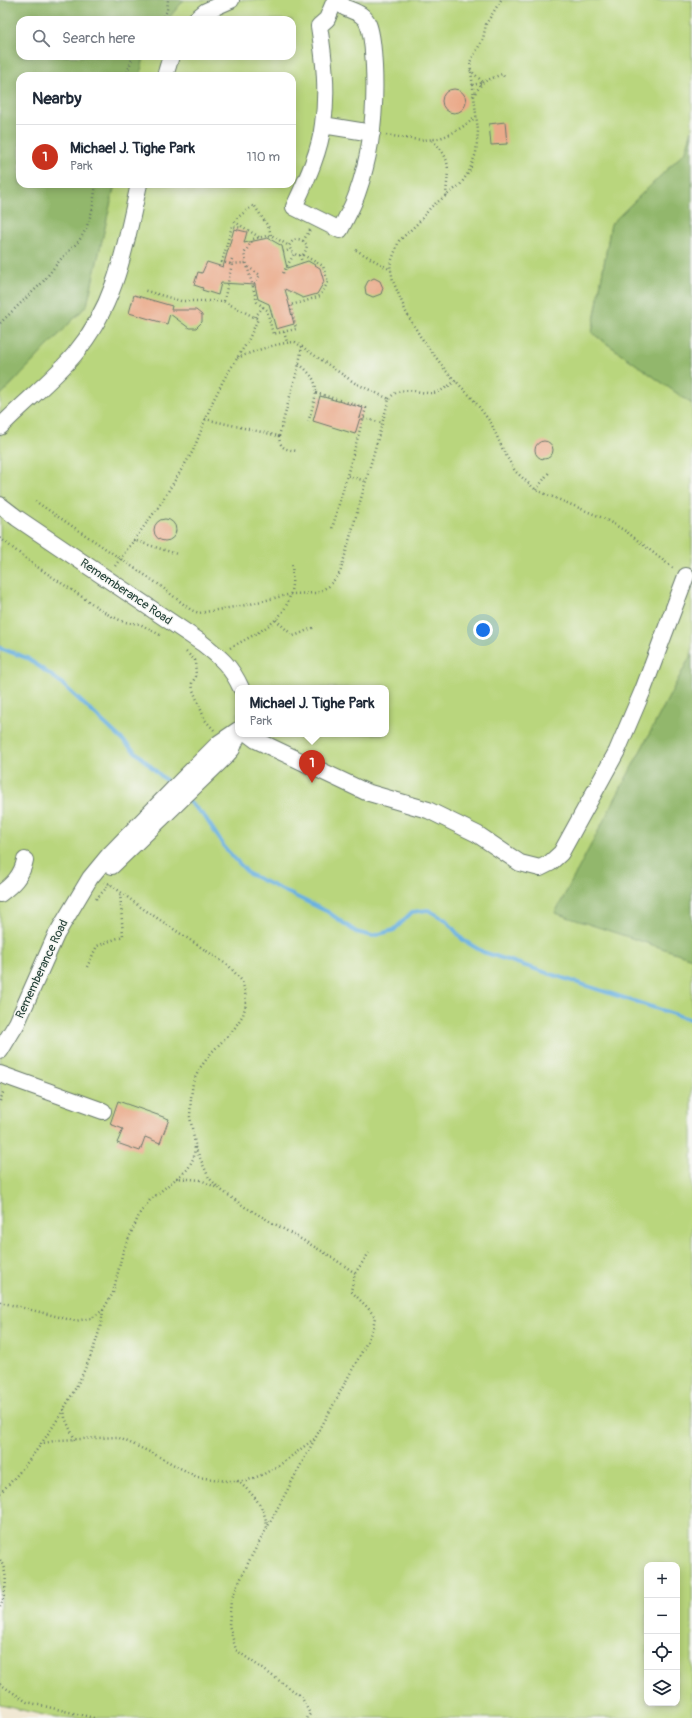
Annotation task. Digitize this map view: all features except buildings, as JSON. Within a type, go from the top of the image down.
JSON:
[{"type":"street","points":[[200,16],[206,11],[231,0]]},
{"type":"street","points":[[336,0],[364,18],[368,24],[372,44],[375,92],[372,133],[365,166],[357,195],[340,230],[294,207],[314,160],[323,125],[326,98],[324,57],[319,26],[327,19],[336,0]]},
{"type":"street","points":[[166,72],[170,60]]},
{"type":"street","points":[[323,125],[372,133]]},
{"type":"street","points":[[0,427],[64,366],[98,320],[114,286],[120,268],[138,188]]},
{"type":"street","name":"Rememberance Road","points":[[0,505],[202,643],[231,669],[239,685]]},
{"type":"street","points":[[252,737],[366,792],[428,810],[476,834],[520,863],[540,868],[550,863],[561,853],[617,750],[643,690],[686,576]]},
{"type":"street","name":"Rememberance Road","points":[[72,907],[186,785],[224,740],[235,732]]},
{"type":"street","name":"Rememberance Road","points":[[186,785],[232,749],[237,737]]},
{"type":"street","name":"Rememberance Road","points":[[0,1051],[17,1023],[56,935],[90,878],[109,855],[170,801]]},
{"type":"street","points":[[0,894],[15,882],[23,871],[25,860]]},
{"type":"street","points":[[0,1074],[103,1111]]},
{"type":"path","points":[[165,16],[168,11],[168,0]]},
{"type":"path","points":[[502,0],[486,24],[482,38],[470,62],[478,131],[476,153],[469,172],[460,185],[431,207],[419,222],[399,240],[390,265],[393,281],[406,312],[420,336],[491,422],[503,450],[515,471],[536,490],[603,518],[627,532],[675,571],[686,576]]},
{"type":"path","points":[[127,72],[132,60]]},
{"type":"path","points":[[470,70],[483,82]]},
{"type":"path","points":[[472,85],[502,74],[505,78]]},
{"type":"path","points":[[473,96],[483,82]]},
{"type":"path","points":[[372,133],[419,140],[437,140],[452,133],[476,117]]},
{"type":"path","points":[[431,140],[440,148],[447,159],[449,169],[446,197]]},
{"type":"path","points":[[0,322],[42,283],[60,260],[79,241],[86,229],[92,211],[95,188]]},
{"type":"path","points":[[260,238],[233,221],[254,205],[269,228],[271,235],[289,246],[290,250],[294,254],[302,255],[323,266],[328,282],[320,296],[290,305],[296,329],[273,334],[267,310],[257,302],[252,288],[244,254],[253,239],[260,238],[271,235]]},
{"type":"path","points":[[242,228],[232,226],[229,242],[222,262],[247,265],[260,275],[252,288]]},
{"type":"path","points":[[303,241],[312,226]]},
{"type":"path","points":[[289,246],[296,238],[303,241],[307,245],[306,250],[302,255],[302,263]]},
{"type":"path","points":[[243,246],[248,247]]},
{"type":"path","points":[[283,252],[290,250]]},
{"type":"path","points":[[356,250],[391,270]]},
{"type":"path","points":[[283,273],[294,254]]},
{"type":"path","points":[[224,301],[232,259]]},
{"type":"path","points":[[106,578],[178,477],[193,451],[205,419],[224,379],[248,341],[258,319],[224,301],[181,301],[142,290]]},
{"type":"path","points":[[255,317],[263,307]]},
{"type":"path","points":[[284,332],[287,342]]},
{"type":"path","points":[[237,358],[287,342],[295,342],[355,383],[389,399]]},
{"type":"path","points":[[297,451],[284,448],[280,444],[279,436],[299,364],[302,346]]},
{"type":"path","points":[[299,364],[310,373],[316,382],[316,393],[308,423]]},
{"type":"path","points":[[35,501],[158,584],[191,610],[200,613],[246,605],[291,594],[317,593],[329,586],[340,573],[389,399],[394,392],[404,390],[434,393],[444,389],[456,381]]},
{"type":"path","points":[[316,393],[366,408],[332,529]]},
{"type":"path","points":[[362,418],[382,423]]},
{"type":"path","points":[[205,419],[279,436]]},
{"type":"path","points":[[536,490],[550,470]]},
{"type":"path","points":[[348,476],[366,481]]},
{"type":"path","points":[[0,538],[33,564],[109,615],[124,622],[140,624],[165,637]]},
{"type":"path","points":[[133,540],[177,554]]},
{"type":"path","points":[[217,655],[270,626],[283,612],[291,594],[294,579],[292,562]]},
{"type":"path","points":[[276,620],[293,636],[302,634],[311,628],[316,627]]},
{"type":"path","points":[[181,648],[195,660],[196,676],[192,683],[192,690],[196,701],[205,720],[224,740]]},
{"type":"path","points":[[98,879],[110,884],[229,966],[242,981],[246,1004],[243,1015],[234,1029],[203,1063],[193,1082],[190,1117],[195,1146],[209,1178],[221,1190]]},
{"type":"path","points":[[87,967],[97,946],[123,936],[120,892]]},
{"type":"path","points":[[0,1493],[13,1481],[64,1408],[91,1355],[103,1310],[112,1293],[123,1251],[140,1213],[150,1200],[188,1168],[194,1157],[195,1146]]},
{"type":"path","points":[[176,1178],[201,1180],[221,1190],[245,1207],[327,1254],[355,1273]]},
{"type":"path","points":[[307,1718],[310,1714],[301,1696],[236,1650],[229,1625],[231,1600],[267,1528],[373,1328],[374,1317],[368,1308],[351,1291],[355,1273],[369,1253]]},
{"type":"path","points":[[0,1302],[75,1321],[92,1318],[103,1310]]},
{"type":"path","points":[[64,1408],[65,1418],[75,1440]]},
{"type":"path","points":[[40,1444],[59,1440],[117,1437],[146,1450],[197,1477],[212,1480],[246,1481],[264,1474],[281,1464],[316,1438]]},
{"type":"path","points":[[237,1481],[251,1492],[260,1505],[266,1520],[267,1528]]},
{"type":"path","points":[[0,1560],[6,1579],[4,1599],[0,1608]]},
{"type":"path","points":[[0,1684],[27,1702],[94,1718]]},
{"type":"green space","points":[[0,0],[184,0],[170,16],[16,16],[16,60],[143,60],[141,72],[16,72],[16,188],[114,188],[87,305],[0,396]]},
{"type":"green space","points":[[184,0],[692,0],[692,130],[686,151],[611,224],[592,333],[692,404],[692,653],[556,912],[692,958],[692,1718],[57,1718],[0,1705],[0,396],[87,305],[114,188],[296,188],[296,72],[141,72],[143,60],[296,60],[296,16],[170,16]]},
{"type":"green space","points":[[692,130],[692,404],[592,333],[611,224],[686,151]]},
{"type":"green space","points":[[692,653],[692,958],[555,913]]},
{"type":"waterway","points":[[0,648],[27,658],[59,681],[172,786]]},
{"type":"waterway","points":[[186,799],[205,817],[225,848],[249,874],[328,912],[356,932],[372,936],[394,930],[412,912],[428,910],[446,920],[463,940],[483,952],[692,1020]]},
{"type":"place","name":"Michael J. Tighe Park","points":[[312,783]]}]
